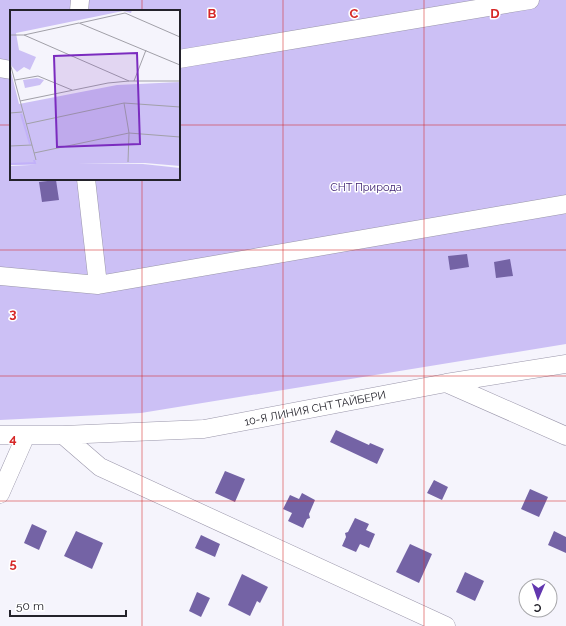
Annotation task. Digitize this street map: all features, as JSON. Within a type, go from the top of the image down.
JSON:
[{"type":"street","points":[[79,10],[80,0]]},
{"type":"street","points":[[180,59],[530,0]]},
{"type":"street","points":[[0,68],[10,70]]},
{"type":"street","points":[[86,180],[98,285]]},
{"type":"street","points":[[0,276],[98,285],[566,204]]},
{"type":"street","name":"10-Я ЛИНИЯ СНТ ТАЙБЕРИ","points":[[0,435],[63,435],[204,429],[446,383],[566,364]]},
{"type":"street","points":[[446,383],[566,436]]},
{"type":"street","points":[[0,494],[26,435]]},
{"type":"street","points":[[63,435],[100,467],[446,626]]},
{"type":"green space","name":"СНТ Природа","points":[[0,0],[566,0],[566,344],[141,413],[0,420]]},
{"type":"building","points":[[56,180],[59,200],[42,202],[39,182]]},
{"type":"building","points":[[467,254],[469,267],[450,270],[448,256]]},
{"type":"building","points":[[510,259],[513,276],[496,278],[494,262]]},
{"type":"building","points":[[336,430],[369,445],[370,443],[384,449],[377,464],[330,442]]},
{"type":"building","points":[[225,471],[245,479],[235,502],[215,493]]},
{"type":"building","points":[[434,480],[448,487],[442,500],[427,493]]},
{"type":"building","points":[[530,489],[548,497],[539,517],[521,509]]},
{"type":"building","points":[[302,493],[315,500],[309,514],[310,518],[307,519],[303,528],[288,521],[292,513],[283,509],[290,495],[299,499]]},
{"type":"building","points":[[355,518],[369,524],[366,530],[375,534],[369,548],[360,544],[356,552],[342,546],[346,537],[345,533],[348,532]]},
{"type":"building","points":[[32,524],[47,531],[39,550],[24,543]]},
{"type":"building","points":[[76,531],[103,543],[92,569],[64,556]]},
{"type":"building","points":[[554,531],[566,537],[566,553],[548,545]]},
{"type":"building","points":[[201,535],[220,544],[215,557],[195,548]]},
{"type":"building","points":[[410,544],[432,554],[419,583],[396,572]]},
{"type":"building","points":[[465,572],[484,581],[475,601],[456,592]]},
{"type":"building","points":[[242,574],[268,587],[260,603],[257,601],[250,616],[228,605]]},
{"type":"building","points":[[197,592],[210,598],[201,617],[189,611]]}]
